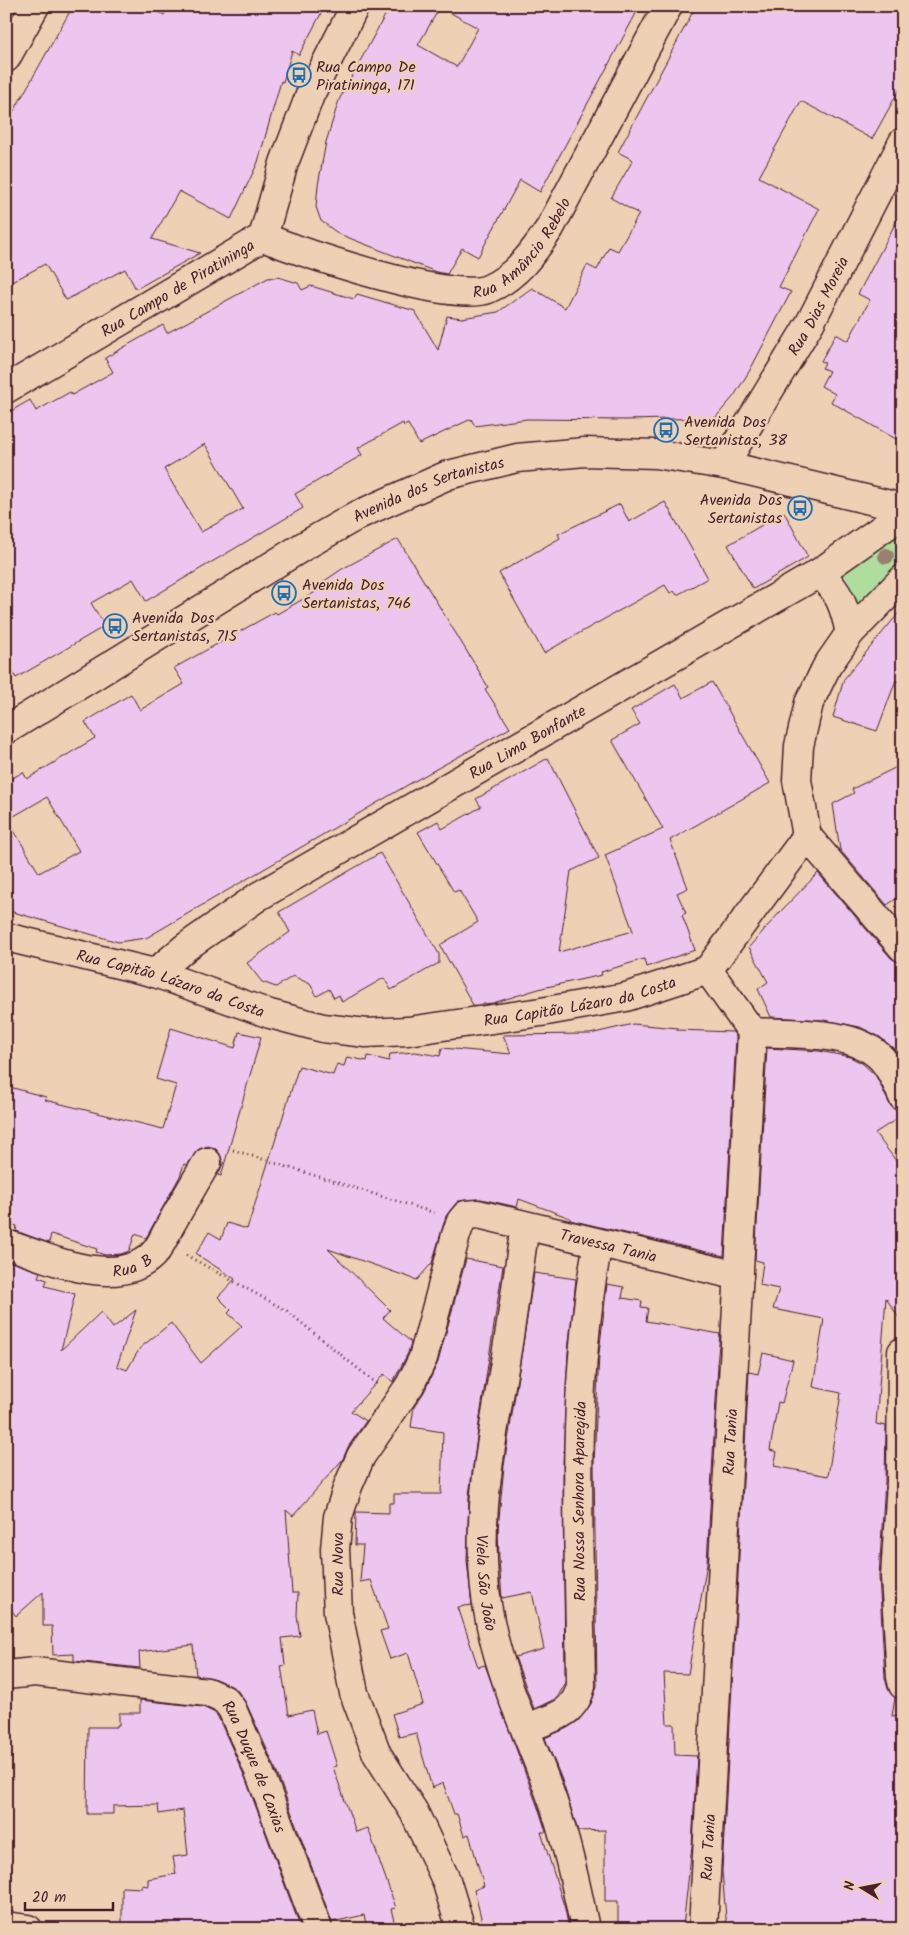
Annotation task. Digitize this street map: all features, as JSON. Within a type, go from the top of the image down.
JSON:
[{"type":"street","points":[[6,58],[35,6]]},
{"type":"street","name":"Rua Campo de Piratininga","points":[[6,389],[262,237],[284,163],[310,96],[355,6]]},
{"type":"street","name":"Rua Amâncio Rebelo","points":[[262,237],[300,252],[417,285],[463,293],[487,290],[508,278],[530,257],[550,228],[668,6]]},
{"type":"street","name":"Rua Dias Moreia","points":[[724,465],[810,323],[903,142]]},
{"type":"street","name":"Avenida dos Sertanistas","points":[[6,730],[304,546],[358,515],[448,475],[517,458],[585,452],[656,454],[724,465],[903,508]]},
{"type":"street","name":"Rua Lima Bonfante","points":[[155,973],[186,947],[259,896],[819,573],[903,514]]},
{"type":"street","points":[[819,573],[831,584],[840,598],[850,633]]},
{"type":"street","points":[[903,579],[850,633],[827,666],[809,703],[799,746],[797,780],[807,836],[903,948]]},
{"type":"street","points":[[807,836],[708,970],[752,1032],[837,1037],[859,1042],[882,1059],[903,1097]]},
{"type":"street","name":"Rua Capitão Lázaro da Costa","points":[[6,937],[155,973],[270,1014],[323,1028],[366,1033],[408,1031],[541,1012],[617,998],[708,970]]},
{"type":"street","name":"Rua Tania","points":[[702,1929],[752,1032]]},
{"type":"street","name":"Rua B","points":[[6,1244],[80,1268],[101,1271],[123,1271],[141,1265],[162,1241],[208,1162]]},
{"type":"street","name":"Travessa Tania","points":[[469,1217],[525,1226],[739,1276]]},
{"type":"street","name":"Rua Nova","points":[[461,1929],[446,1880],[414,1812],[377,1754],[354,1693],[338,1613],[334,1549],[338,1517],[348,1486],[361,1456],[417,1374],[456,1235],[469,1217]]},
{"type":"street","name":"Viela São João","points":[[525,1226],[486,1474],[482,1529],[483,1573],[491,1626],[501,1666],[555,1807],[572,1868],[585,1929]]},
{"type":"street","name":"Rua Nossa Senhora Aparegida","points":[[526,1728],[567,1712],[578,1697],[581,1686],[578,1490],[581,1382],[591,1277],[598,1244]]},
{"type":"street","points":[[902,1352],[901,1482],[895,1577],[903,1685]]},
{"type":"street","name":"Rua Duque de Caxias","points":[[6,1675],[13,1672],[35,1672],[207,1692],[226,1700],[232,1709],[260,1771],[318,1929]]},
{"type":"street","points":[[6,1926],[28,1929]]},
{"type":"path","points":[[208,1162],[216,1144],[469,1217]]},
{"type":"path","points":[[162,1241],[287,1311],[399,1402]]},
{"type":"green space","points":[[903,526],[903,564],[862,605],[854,604],[840,575],[843,567]]},
{"type":"building","points":[[73,6],[148,6],[164,15],[168,6],[325,6],[299,55],[292,51],[283,82],[281,81],[258,162],[231,219],[179,191],[152,239],[200,253],[136,289],[125,269],[66,300],[45,264],[6,285],[6,125]]},
{"type":"building","points":[[390,6],[640,6],[540,192],[520,180],[478,257],[462,248],[447,274],[436,272],[339,234],[321,221],[316,207],[318,185],[326,142],[339,100]],"holes":[[[440,7],[478,28],[457,67],[418,45]]]},
{"type":"building","points":[[696,6],[903,6],[903,83],[872,139],[801,101],[759,177],[819,209],[779,287],[791,292],[750,370],[734,396],[715,418],[625,420],[527,419],[475,426],[471,419],[419,444],[408,424],[404,426],[403,423],[358,448],[362,455],[295,494],[303,508],[146,601],[133,579],[91,603],[105,626],[16,678],[6,661],[6,414],[30,400],[36,411],[70,392],[72,395],[113,372],[105,358],[163,325],[167,333],[268,278],[278,277],[298,283],[302,290],[311,286],[354,299],[357,294],[415,311],[438,350],[447,316],[462,318],[498,312],[532,288],[565,308],[587,265],[597,270],[609,247],[618,251],[639,214],[611,198],[633,160],[618,152]],"holes":[[[205,444],[243,509],[201,532],[164,469]]]},
{"type":"building","points":[[903,209],[903,443],[831,402],[835,394],[821,386],[829,371],[822,368],[825,363],[821,361],[836,334],[848,341],[870,300],[858,294]]},
{"type":"building","points":[[665,502],[708,578],[677,595],[674,591],[670,593],[665,585],[544,653],[499,573],[560,538],[558,534],[620,504],[629,522]]},
{"type":"building","points":[[784,512],[808,557],[753,589],[728,545]]},
{"type":"building","points":[[398,539],[477,668],[488,687],[485,689],[510,728],[411,783],[146,938],[118,942],[6,910],[6,817],[39,873],[79,851],[47,797],[14,816],[6,802],[6,782],[23,772],[27,779],[95,738],[85,722],[131,694],[140,710],[184,684],[174,668],[326,586],[323,582],[342,569]]},
{"type":"building","points":[[903,608],[903,686],[896,680],[877,731],[833,717],[844,679]]},
{"type":"building","points":[[712,682],[770,783],[670,840],[688,888],[677,893],[686,913],[682,915],[695,950],[646,967],[644,959],[601,972],[602,975],[542,988],[493,1003],[473,1005],[440,945],[478,922],[459,890],[454,892],[418,832],[438,821],[442,829],[481,807],[476,799],[548,758],[599,858],[571,871],[559,952],[633,931],[605,855],[663,829],[612,740],[640,724],[631,710],[675,684],[683,698]]},
{"type":"building","points":[[903,764],[903,894],[887,905],[840,850],[833,804],[854,793],[852,789]]},
{"type":"building","points":[[380,853],[439,954],[439,963],[391,990],[384,978],[342,1002],[339,995],[334,998],[329,989],[317,996],[310,984],[293,976],[276,987],[262,982],[247,963],[290,932],[279,912]]},
{"type":"building","points":[[818,873],[891,958],[903,965],[903,1061],[894,1049],[880,1037],[860,1027],[823,1020],[771,1017],[758,989],[768,982],[749,947]]},
{"type":"building","points":[[633,1024],[678,1028],[677,1030],[733,1032],[736,1037],[724,1256],[570,1220],[570,1218],[519,1199],[517,1207],[481,1199],[458,1201],[446,1216],[432,1263],[417,1280],[328,1249],[390,1310],[383,1318],[411,1342],[408,1353],[393,1382],[384,1374],[351,1411],[366,1421],[348,1447],[343,1459],[293,1516],[286,1510],[292,1593],[298,1593],[297,1615],[300,1636],[282,1638],[285,1665],[281,1666],[289,1715],[312,1710],[317,1734],[326,1731],[337,1766],[333,1767],[356,1832],[368,1828],[396,1908],[391,1909],[396,1929],[367,1929],[364,1915],[332,1922],[274,1765],[246,1703],[237,1690],[231,1686],[213,1678],[196,1675],[193,1645],[139,1652],[140,1668],[74,1661],[74,1654],[53,1655],[52,1626],[43,1626],[43,1592],[16,1616],[6,1603],[6,1271],[8,1261],[40,1272],[38,1277],[47,1280],[45,1286],[75,1294],[61,1350],[101,1312],[113,1328],[136,1310],[117,1366],[127,1370],[140,1348],[171,1323],[201,1363],[242,1326],[228,1313],[231,1310],[218,1297],[235,1279],[196,1254],[209,1232],[221,1239],[227,1223],[247,1229],[299,1066],[333,1075],[337,1064],[344,1066],[347,1057],[367,1061],[368,1056],[389,1061],[390,1054],[415,1052],[440,1056],[442,1048],[511,1054],[503,1035],[590,1034]]},
{"type":"building","points":[[171,1028],[235,1048],[239,1032],[261,1037],[221,1176],[218,1175],[223,1163],[220,1154],[215,1148],[208,1146],[199,1149],[187,1165],[184,1164],[180,1176],[146,1238],[135,1234],[129,1251],[121,1254],[105,1255],[96,1252],[97,1249],[51,1234],[49,1243],[16,1231],[17,1226],[6,1223],[6,1185],[12,1167],[6,1165],[6,1086],[46,1097],[45,1100],[163,1129],[176,1085],[156,1079]]},
{"type":"building","points":[[767,1048],[819,1051],[850,1057],[862,1063],[876,1076],[889,1103],[894,1109],[903,1112],[903,1115],[875,1133],[903,1170],[903,1324],[886,1298],[876,1424],[886,1426],[885,1481],[879,1576],[885,1678],[888,1689],[895,1698],[892,1716],[900,1715],[903,1740],[903,1929],[727,1929],[722,1871],[749,1372],[758,1374],[763,1353],[793,1360],[782,1403],[778,1402],[770,1450],[777,1452],[774,1466],[828,1476],[841,1393],[813,1387],[824,1319],[773,1309],[779,1289],[760,1285],[763,1262],[755,1260]]},
{"type":"building","points":[[466,1259],[503,1266],[469,1495],[467,1561],[472,1605],[458,1607],[478,1667],[485,1665],[540,1813],[546,1832],[541,1832],[565,1909],[569,1929],[484,1929],[474,1890],[484,1886],[469,1834],[464,1836],[457,1814],[454,1814],[443,1783],[432,1788],[416,1733],[399,1737],[392,1714],[423,1704],[408,1653],[390,1659],[380,1631],[388,1629],[371,1580],[360,1582],[363,1545],[355,1545],[356,1512],[389,1513],[389,1503],[394,1503],[394,1494],[441,1494],[443,1432],[411,1427],[414,1407],[424,1392],[438,1362]]},
{"type":"building","points":[[534,1273],[576,1279],[568,1352],[563,1464],[565,1684],[557,1698],[534,1709],[515,1657],[544,1649],[532,1592],[502,1598],[498,1529],[504,1466]]},
{"type":"building","points":[[607,1284],[624,1287],[622,1298],[642,1301],[641,1307],[648,1308],[646,1321],[720,1334],[707,1563],[688,1674],[664,1673],[667,1724],[674,1724],[675,1755],[697,1756],[692,1846],[683,1927],[618,1929],[618,1901],[605,1901],[605,1830],[578,1831],[562,1780],[545,1738],[578,1721],[591,1704],[597,1686],[594,1464],[599,1354]]},
{"type":"building","points":[[140,1700],[203,1707],[215,1713],[218,1717],[245,1777],[301,1929],[168,1929],[168,1923],[122,1924],[122,1887],[142,1888],[142,1885],[148,1886],[148,1879],[176,1874],[173,1857],[188,1855],[183,1810],[159,1814],[158,1805],[113,1806],[113,1814],[87,1814],[88,1727],[117,1727],[119,1725],[119,1713],[140,1713]]},
{"type":"place","name":"Rua Campo De Piratininga, 171","points":[[299,75]]},
{"type":"place","name":"Avenida Dos Sertanistas, 38","points":[[666,430]]},
{"type":"place","name":"Avenida Dos Sertanistas","points":[[800,508]]},
{"type":"place","name":"Avenida Dos Sertanistas, 746","points":[[284,593]]},
{"type":"place","name":"Avenida Dos Sertanistas, 715","points":[[115,626]]}]
